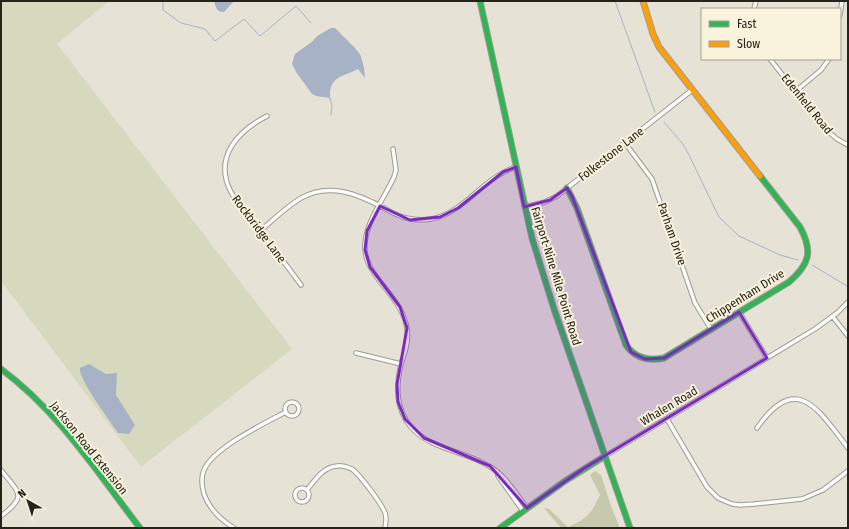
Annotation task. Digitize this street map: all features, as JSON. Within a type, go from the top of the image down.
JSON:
[{"type":"street","name":"Fairport-Nine Mile Point Road","points":[[480,1],[532,238],[554,309],[630,528]]},
{"type":"street","name":"Chippenham Drive","points":[[567,188],[577,208],[624,340],[631,352],[645,359],[656,360],[664,358],[789,282],[801,272],[807,260],[808,243],[800,227],[656,42],[643,1]]},
{"type":"street","name":"Edenfield Road","points":[[771,60],[831,135],[848,146]]},
{"type":"street","points":[[796,91],[821,70],[828,60]]},
{"type":"street","name":"Folkestone Lane","points":[[524,207],[550,200],[692,90]]},
{"type":"street","name":"Rockbridge Lane","points":[[267,116],[248,128],[233,143],[227,154],[224,170],[227,184],[233,196],[301,285]]},
{"type":"street","name":"Parham Drive","points":[[624,143],[652,179],[695,303],[711,329]]},
{"type":"street","points":[[393,148],[396,170],[394,178],[367,232],[365,250],[370,267],[400,307],[405,321],[408,335],[397,384],[398,402],[405,419],[410,426],[424,438],[483,462],[495,470],[525,509]]},
{"type":"street","points":[[260,231],[301,198],[320,192],[341,191],[354,194],[400,217],[410,220],[429,220],[440,217],[458,208],[504,172],[516,167]]},
{"type":"street","name":"Whalen Road","points":[[500,528],[565,481],[833,317],[848,302]]},
{"type":"street","points":[[739,312],[767,358]]},
{"type":"street","points":[[833,317],[848,336]]},
{"type":"street","points":[[356,353],[401,364]]},
{"type":"street","name":"Jackson Road Extension","points":[[1,369],[19,383],[48,410],[62,426],[140,528]]},
{"type":"street","points":[[758,428],[765,416],[777,405],[788,400],[802,400],[808,402],[819,411],[848,448]]},
{"type":"street","points":[[234,528],[220,517],[206,499],[202,484],[204,470],[207,464],[215,456],[234,441],[286,412]]},
{"type":"street","points":[[667,419],[707,487],[718,498],[732,504],[740,505],[802,499],[823,490],[848,471]]},
{"type":"street","points":[[307,490],[324,470],[336,466],[348,467],[361,479],[384,509],[386,517],[385,528]]},
{"type":"street","points":[[1,470],[16,489],[18,496],[17,502],[14,506],[1,516]]},
{"type":"highlighted area","points":[[516,167],[524,207],[550,200],[567,188],[572,196],[631,352],[645,359],[664,358],[739,312],[767,358],[583,469],[527,508],[490,466],[424,438],[405,419],[398,402],[397,384],[407,328],[400,307],[370,267],[365,250],[367,231],[380,206],[410,220],[440,217],[458,208],[503,172]]},
{"type":"green space","points":[[1,1],[109,1],[57,44],[292,349],[141,467],[1,281]]},
{"type":"green space","points":[[595,471],[601,475],[620,528],[561,528],[544,508],[549,509],[568,527],[580,521],[588,515],[600,495],[590,475]]},
{"type":"water","points":[[214,1],[234,1],[224,12],[221,12],[216,7]]},
{"type":"water","points":[[331,28],[335,28],[361,56],[365,78],[358,69],[338,78],[330,90],[330,98],[312,94],[292,64],[295,54],[313,41],[317,36]]},
{"type":"water","points":[[89,364],[106,374],[117,373],[116,395],[135,425],[129,434],[118,433],[89,390],[81,374],[80,368]]},
{"type":"waterway","points":[[163,1],[163,10],[181,23],[205,29],[215,41],[244,19],[260,36],[296,6],[311,23]]},
{"type":"waterway","points":[[615,1],[655,112]]},
{"type":"waterway","points":[[330,98],[332,106],[331,115]]},
{"type":"waterway","points":[[664,122],[682,143],[688,153],[719,217],[739,236],[780,255],[798,260]]},
{"type":"waterway","points":[[812,265],[847,286]]},
{"type":"traffic: fast","points":[[480,1],[532,238],[554,309],[630,528]]},
{"type":"traffic: fast","points":[[567,188],[577,208],[626,345],[638,356],[648,359],[658,359],[664,358],[789,282],[805,263],[808,250],[807,243],[800,227],[760,176]]},
{"type":"traffic: fast","points":[[1,369],[22,386],[59,423],[76,443],[140,528]]},
{"type":"traffic: fast","points":[[500,528],[565,481],[605,456]]},
{"type":"traffic: slow","points":[[643,1],[653,34],[659,47],[760,176]]}]
